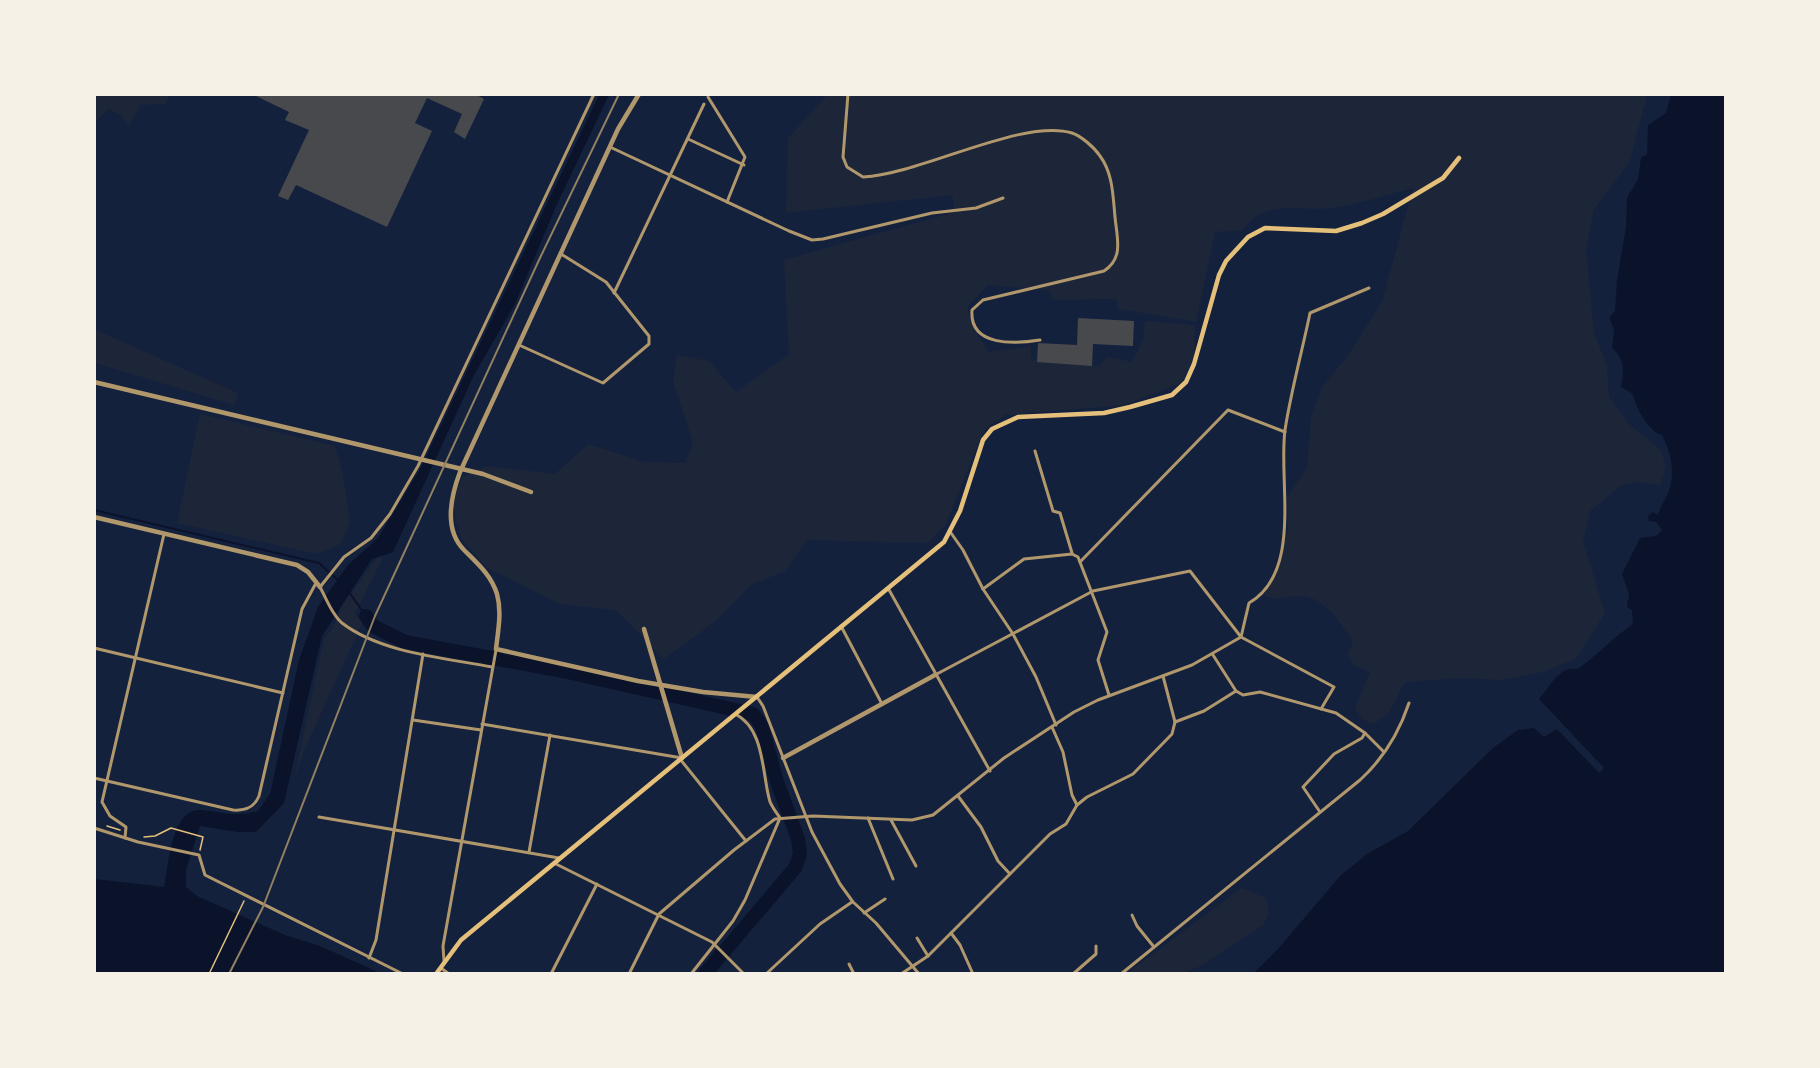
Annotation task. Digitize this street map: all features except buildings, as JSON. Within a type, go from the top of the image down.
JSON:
[{"type":"main road","points":[[436,974],[461,940],[944,542],[951,533],[983,440],[992,429],[1018,417],[1104,413],[1130,408],[1172,394],[1186,382],[1194,364],[1219,275],[1226,261],[1248,237],[1265,228],[1336,231],[1362,223],[1383,214],[1443,178],[1459,158]]},
{"type":"street","points":[[94,778],[233,810],[248,809],[259,796],[302,609],[318,585],[327,579],[344,557],[371,538],[390,514],[418,466],[594,94]]},
{"type":"street","points":[[444,961],[443,946],[496,649],[499,619],[497,594],[486,573],[457,541],[451,504],[460,472],[610,147],[639,94]]},
{"type":"street","points":[[848,94],[843,157],[847,167],[863,177],[911,169],[999,140],[1030,133],[1072,134],[1082,139],[1100,155],[1110,178],[1118,242],[1117,257],[1110,266],[1104,271],[983,300],[972,310],[974,324],[986,337],[1020,343],[1040,340]]},
{"type":"street","points":[[708,97],[744,157],[744,165],[727,202]]},
{"type":"street","points":[[614,292],[704,104]]},
{"type":"street","points":[[688,139],[744,165]]},
{"type":"street","points":[[610,147],[812,240],[932,213],[976,208],[1003,198]]},
{"type":"street","points":[[519,345],[603,383],[649,344],[649,336],[606,282],[561,254]]},
{"type":"street","points":[[628,974],[659,914],[746,841],[780,818],[806,816],[921,819],[941,811],[990,771],[1074,712],[1213,655],[1241,637],[1249,603],[1261,595],[1271,582],[1286,534],[1285,432],[1310,313],[1370,288]]},
{"type":"street","points":[[94,382],[483,474],[531,492]]},
{"type":"street","points":[[1080,562],[1228,410],[1285,432]]},
{"type":"street","points":[[1035,450],[1053,511],[1060,513],[1072,554],[1080,562],[1107,632],[1098,660],[1110,696]]},
{"type":"street","points":[[94,517],[297,565],[308,572],[318,585],[340,621],[399,649],[492,667]]},
{"type":"street","points":[[125,838],[126,827],[103,807],[164,533]]},
{"type":"street","points":[[951,533],[963,550],[983,589],[1013,634],[1036,677],[1064,752],[1072,795],[1077,805]]},
{"type":"street","points":[[983,589],[1024,559],[1072,554]]},
{"type":"street","points":[[783,758],[1093,591],[1190,571],[1241,637],[1334,687],[1321,709]]},
{"type":"street","points":[[888,588],[990,771]]},
{"type":"street","points":[[842,626],[882,704]]},
{"type":"street","points":[[644,629],[681,758],[746,841]]},
{"type":"street","points":[[94,648],[283,693]]},
{"type":"street","points":[[496,649],[661,686],[757,697],[820,849],[853,902],[919,974]]},
{"type":"street","points":[[369,958],[376,940],[423,654]]},
{"type":"street","points":[[1213,655],[1236,691],[1243,695],[1260,692],[1336,712],[1365,733],[1384,752]]},
{"type":"street","points":[[901,974],[928,956],[1050,834],[1066,824],[1077,805],[1087,797],[1133,774],[1166,742],[1172,734],[1175,723],[1163,676]]},
{"type":"street","points":[[1175,723],[1204,711],[1236,691]]},
{"type":"street","points":[[1121,974],[1360,780],[1398,732],[1409,703]]},
{"type":"street","points":[[736,714],[750,725],[764,765],[769,798],[780,818]]},
{"type":"street","points":[[413,720],[481,730]]},
{"type":"street","points":[[482,724],[681,758]]},
{"type":"street","points":[[1320,812],[1303,787],[1334,754],[1362,738],[1365,733]]},
{"type":"street","points":[[529,852],[550,735]]},
{"type":"street","points":[[958,796],[981,827],[998,861],[1010,874]]},
{"type":"street","points":[[319,817],[560,858]]},
{"type":"street","points":[[691,974],[715,945],[745,900],[780,818]]},
{"type":"street","points":[[868,818],[893,879]]},
{"type":"street","points":[[891,819],[916,866]]},
{"type":"street","points":[[94,828],[125,838],[199,855],[205,875],[404,974]]},
{"type":"street","points":[[554,863],[659,914],[715,945],[744,974]]},
{"type":"street","points":[[552,974],[597,884]]},
{"type":"street","points":[[864,913],[885,899]]},
{"type":"street","points":[[766,974],[820,924],[853,902]]},
{"type":"street","points":[[1132,915],[1137,926],[1154,947]]},
{"type":"street","points":[[951,933],[960,945],[973,974]]},
{"type":"street","points":[[917,938],[928,956]]},
{"type":"street","points":[[1073,974],[1096,954],[1096,946]]},
{"type":"street","points":[[849,964],[854,974]]},
{"type":"street","points":[[440,968],[449,974]]},
{"type":"path","points":[[102,825],[127,833]]},
{"type":"path","points":[[139,837],[154,836],[171,828],[201,836],[203,837],[199,855]]},
{"type":"path","points":[[209,974],[245,898]]},
{"type":"shaded area","points":[[96,94],[170,95],[166,104],[140,105],[129,126],[121,115],[109,109],[95,122]]},
{"type":"shaded area","points":[[599,95],[609,95],[557,204],[515,304],[474,375],[393,552],[372,559],[322,636],[284,803],[256,832],[238,832],[200,826],[186,870],[186,887],[197,896],[285,935],[320,946],[380,973],[95,974],[95,879],[164,887],[173,839],[184,818],[192,812],[202,810],[235,814],[258,811],[270,794],[299,660],[318,607],[348,565],[378,538],[420,469]]},
{"type":"shaded area","points":[[827,95],[1647,95],[1630,161],[1594,209],[1586,249],[1594,332],[1607,366],[1609,397],[1630,425],[1661,450],[1666,467],[1660,485],[1639,482],[1622,485],[1590,511],[1583,541],[1605,613],[1576,659],[1543,672],[1500,680],[1461,678],[1405,682],[1389,713],[1374,724],[1362,719],[1355,708],[1370,672],[1354,666],[1348,655],[1353,641],[1332,612],[1310,598],[1296,596],[1274,598],[1264,595],[1279,567],[1288,528],[1287,497],[1307,468],[1311,417],[1322,387],[1346,358],[1382,302],[1413,188],[1332,208],[1272,210],[1252,220],[1243,230],[1215,232],[1196,322],[1118,309],[1116,299],[1052,300],[1049,290],[988,285],[967,307],[974,330],[989,352],[1031,346],[1031,359],[1099,366],[1107,357],[1132,362],[1143,340],[1145,321],[1195,325],[1194,358],[1181,383],[1125,405],[1005,415],[984,430],[946,524],[928,543],[807,540],[786,571],[752,584],[717,620],[664,659],[616,610],[559,604],[487,568],[461,538],[455,518],[453,498],[463,477],[486,466],[555,474],[588,444],[644,462],[685,463],[693,443],[673,381],[677,355],[709,361],[736,392],[789,354],[784,260],[955,212],[952,195],[786,213],[788,138]]},
{"type":"shaded area","points":[[1671,95],[1725,95],[1725,973],[1254,973],[1278,949],[1340,876],[1367,854],[1408,831],[1493,748],[1518,730],[1534,728],[1544,737],[1557,729],[1599,773],[1604,768],[1539,699],[1559,674],[1568,669],[1580,668],[1633,624],[1632,610],[1627,607],[1629,594],[1622,574],[1640,538],[1656,536],[1662,530],[1656,522],[1649,521],[1648,516],[1653,512],[1658,515],[1668,493],[1672,478],[1670,456],[1662,435],[1652,429],[1643,418],[1633,394],[1621,387],[1622,366],[1619,356],[1612,348],[1614,329],[1609,318],[1615,311],[1617,280],[1626,227],[1627,198],[1638,179],[1641,157],[1647,155],[1648,125],[1666,113]]},
{"type":"shaded area","points":[[96,330],[238,393],[234,405],[95,363]]},
{"type":"shaded area","points":[[200,414],[335,446],[343,474],[350,523],[341,544],[316,554],[177,523]]},
{"type":"shaded area","points":[[378,557],[382,559],[355,614],[362,623],[304,751],[294,779],[324,639],[332,629],[343,604]]},
{"type":"shaded area","points":[[1242,888],[1266,898],[1269,913],[1263,925],[1201,966],[1184,973],[1127,973]]},
{"type":"shaded area","points":[[716,949],[726,958],[714,973],[697,974]]},
{"type":"waterway","points":[[94,510],[319,563],[339,581]]},
{"type":"waterway","points":[[349,592],[366,616]]},
{"type":"waterway","points":[[366,616],[373,626],[405,642],[563,671],[753,714],[762,726],[776,779],[798,839],[800,854],[795,868],[705,974]]},
{"type":"railway","points":[[229,974],[263,907],[375,616],[539,260],[619,94]]}]
